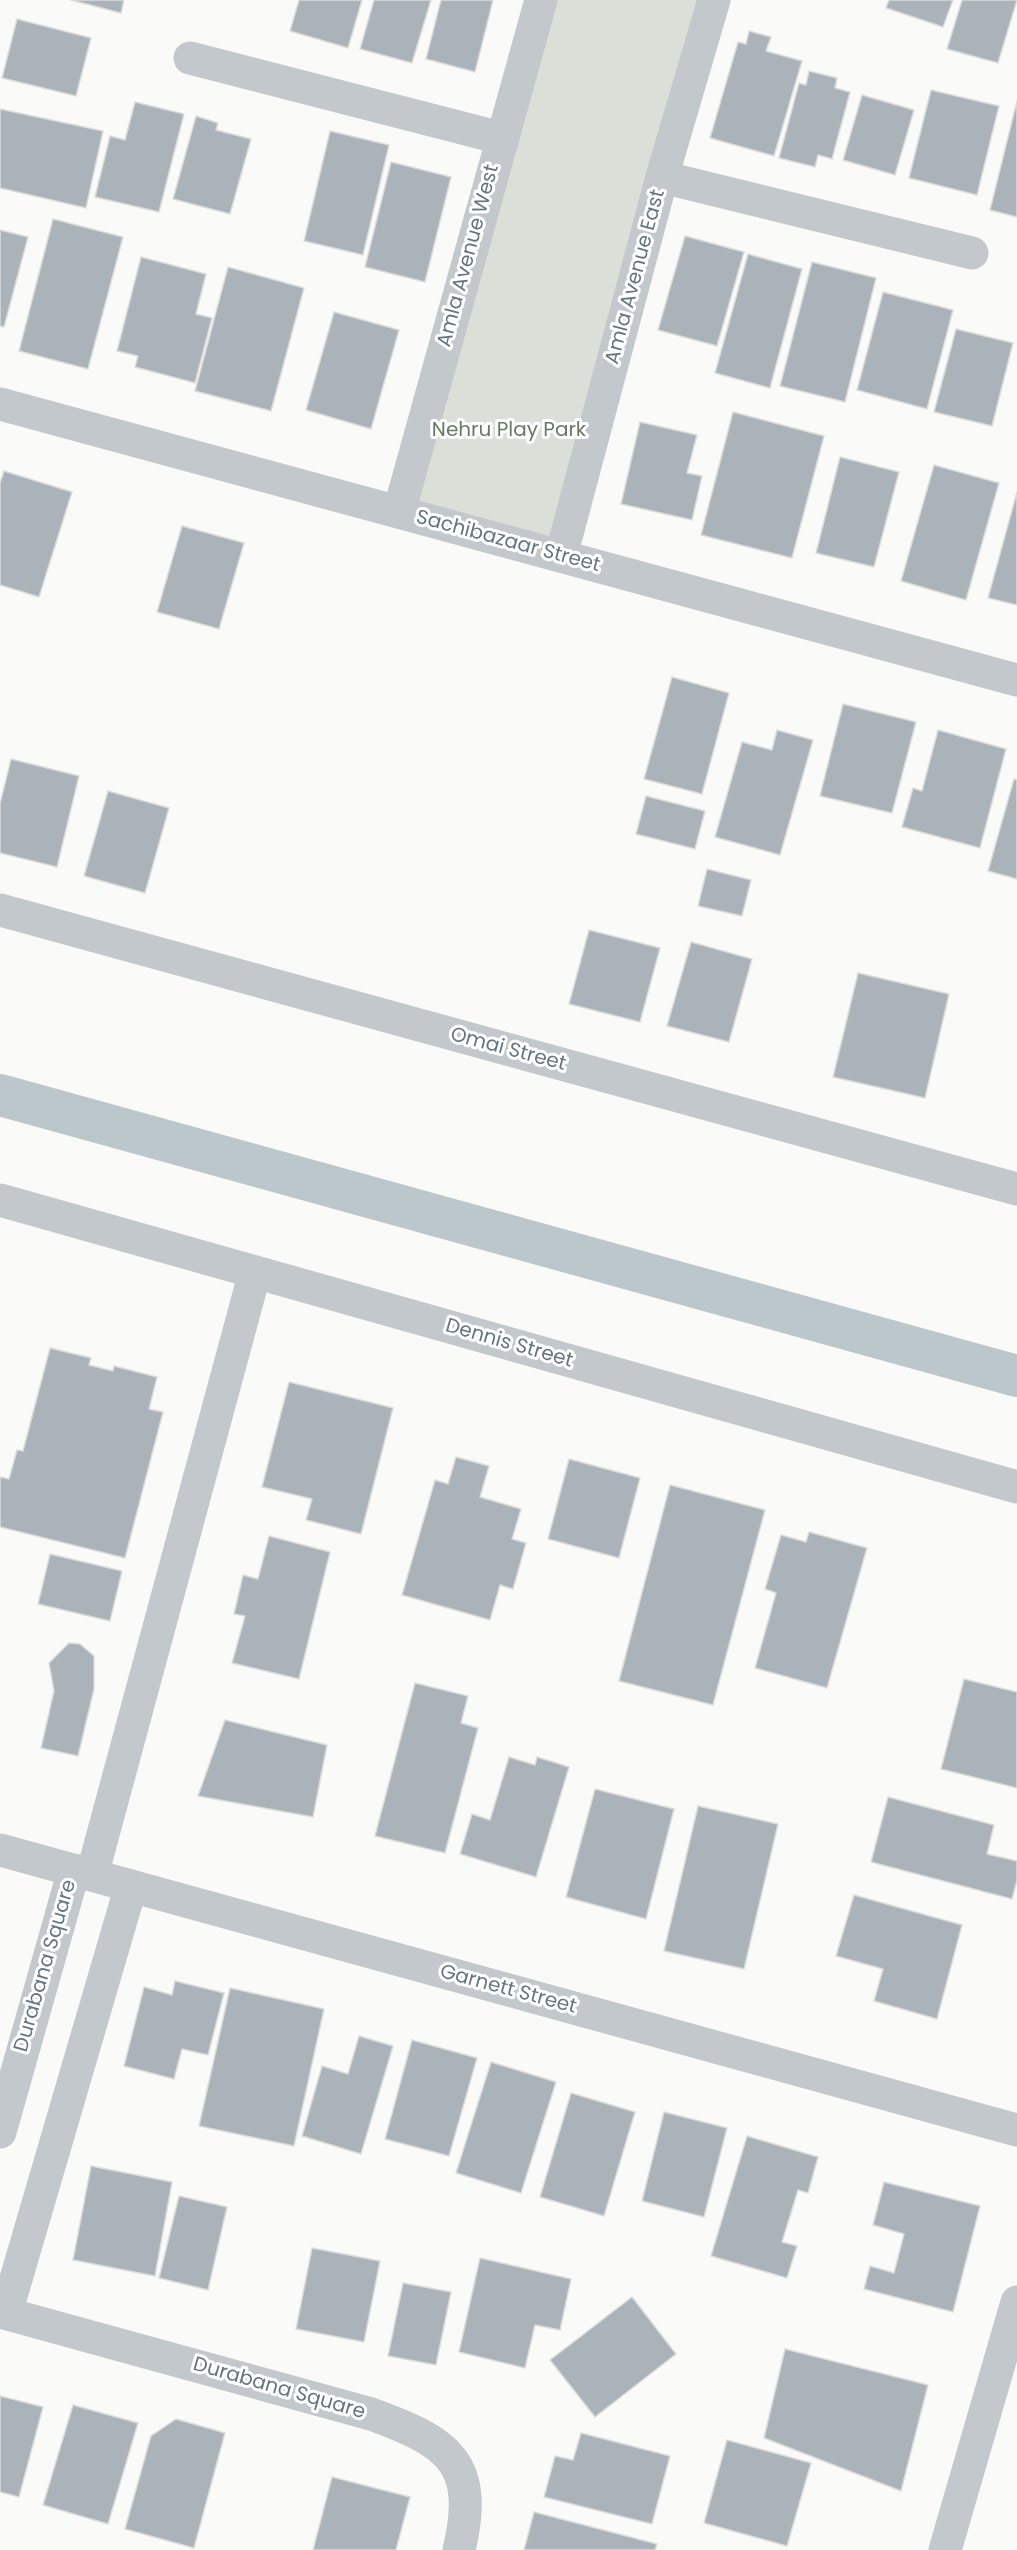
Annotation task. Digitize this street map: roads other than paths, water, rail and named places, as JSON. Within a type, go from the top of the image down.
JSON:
[{"type":"street","name":"Amla Avenue West","points":[[399,512],[541,0]]},
{"type":"street","name":"Amla Avenue East","points":[[561,556],[662,177],[714,0]]},
{"type":"street","points":[[190,58],[501,138]]},
{"type":"street","points":[[662,177],[972,253]]},
{"type":"street","name":"Sachibazaar Street","points":[[0,404],[1017,680]]},
{"type":"street","name":"Omai Street","points":[[0,910],[1017,1189]]},
{"type":"street","name":"Dennis Street","points":[[0,1200],[1017,1487]]},
{"type":"street","name":"Durabana Square","points":[[0,2132],[83,1872],[255,1272]]},
{"type":"street","name":"Garnett Street","points":[[0,1850],[1017,2130]]},
{"type":"street","name":"Durabana Square","points":[[131,1886],[3,2313],[371,2414],[426,2437],[441,2447],[460,2468],[465,2494],[463,2534],[459,2550]]},
{"type":"street","points":[[945,2550],[1017,2302]]},
{"type":"waterway","points":[[0,1095],[1017,1376]]},
{"type":"park label","name":"Nehru Play Park","points":[[509,431]]}]
